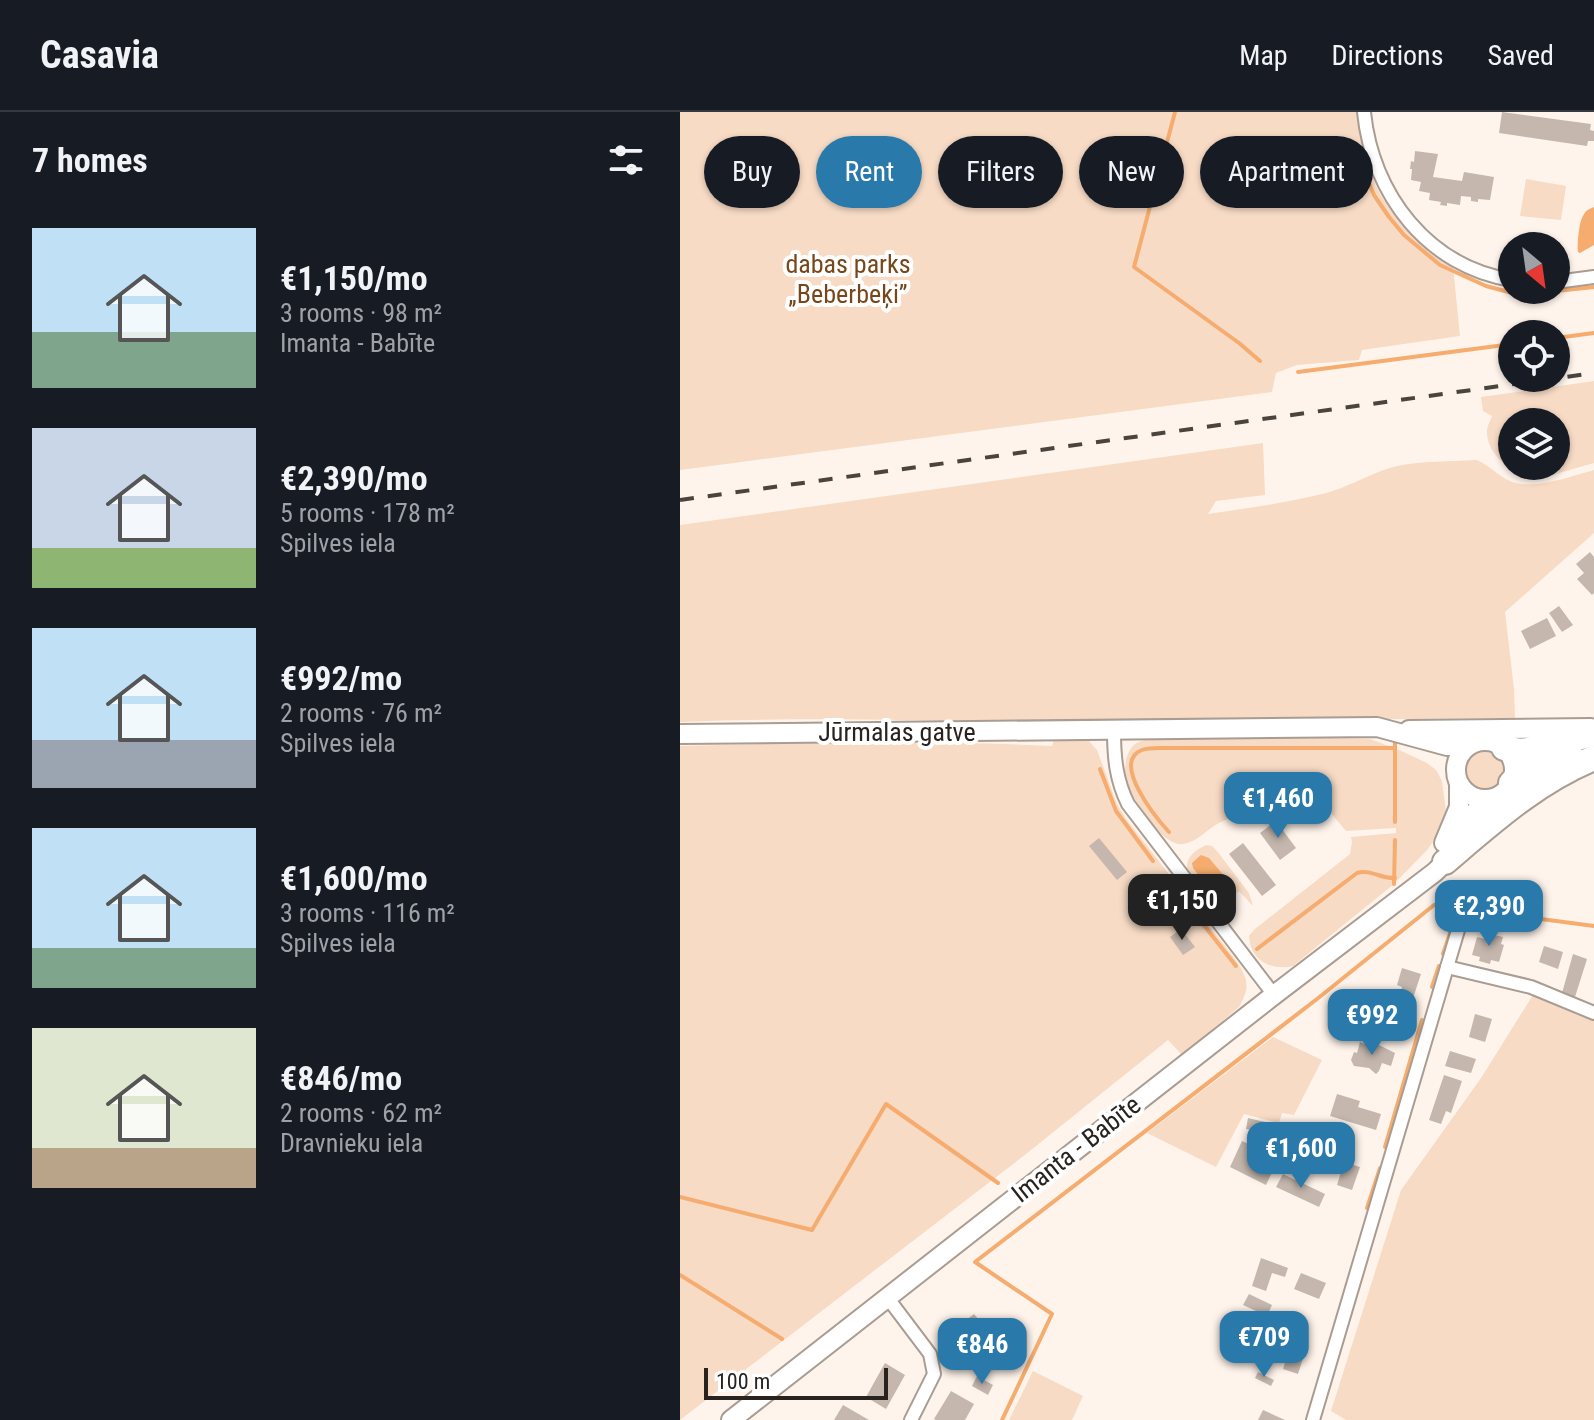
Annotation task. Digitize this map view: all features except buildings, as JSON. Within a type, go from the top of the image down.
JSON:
[{"type":"highway","points":[[1504,748],[1528,750],[1594,734]]},
{"type":"highway","points":[[1511,783],[1530,768],[1594,757]]},
{"type":"highway","points":[[1445,862],[1539,787],[1594,757]]},
{"type":"main road","name":"Jūrmalas gatve","points":[[680,734],[1377,727],[1390,730]]},
{"type":"main road","points":[[1390,730],[1594,728]]},
{"type":"main road","points":[[1390,730],[1447,746],[1468,746],[1490,741],[1509,753],[1514,768],[1511,783],[1502,793],[1489,799],[1469,795],[1442,759],[1415,747],[1390,730]]},
{"type":"main road","points":[[1458,780],[1458,758],[1468,746]]},
{"type":"main road","name":"Imanta - Babīte","points":[[1422,880],[1447,837],[1459,807],[1458,780]]},
{"type":"main road","name":"Imanta - Babīte","points":[[731,1420],[1445,862],[1472,813],[1489,799]]},
{"type":"street","points":[[1364,112],[1378,173],[1391,198],[1412,226],[1457,261],[1498,277]]},
{"type":"street","points":[[1570,280],[1594,277]]},
{"type":"street","points":[[1114,731],[1116,775],[1128,804],[1274,995]]},
{"type":"street","points":[[1313,1420],[1461,920]]},
{"type":"street","points":[[1447,967],[1531,987],[1594,1013]]},
{"type":"street","points":[[887,1297],[930,1354],[934,1374],[911,1420]]},
{"type":"green space","name":"dabas parks „Beberbeķi”","points":[[680,112],[1357,112],[1361,136],[1200,136],[1200,208],[1373,208],[1373,179],[1400,222],[1424,246],[1453,267],[1460,336],[1362,350],[1359,360],[1297,365],[1276,373],[1272,392],[680,470]]},
{"type":"green space","points":[[1526,179],[1566,186],[1561,220],[1520,216]]},
{"type":"green space","points":[[1594,381],[1594,463],[1570,470],[1570,408],[1498,408],[1498,458],[1487,434],[1492,416],[1483,411],[1481,397],[1516,392],[1570,392],[1570,384]]},
{"type":"green space","points":[[1263,443],[1265,495],[1216,501],[1208,514],[1326,493],[1384,470],[1417,463],[1477,460],[1498,474],[1498,480],[1519,484],[1570,480],[1570,477],[1594,470],[1594,533],[1505,612],[1515,718],[1091,722],[795,719],[680,722],[680,525]]},
{"type":"green space","points":[[1301,736],[1370,739],[1427,763],[1436,770],[1442,781],[1446,812],[1440,831],[1428,849],[1394,884],[1293,966],[1277,967],[1257,957],[1249,936],[1350,854],[1351,837],[1396,833],[1396,828],[1346,831],[1313,792],[1302,789],[1231,817],[1188,843],[1175,843],[1149,821],[1135,800],[1127,783],[1125,764],[1132,747],[1148,739]]},
{"type":"green space","points":[[1055,737],[1081,738],[1097,750],[1117,804],[1126,819],[1243,972],[1246,988],[1239,1007],[1182,1055],[1168,1040],[1026,1154],[680,1420],[680,746],[912,743],[1052,746]]},
{"type":"green space","points":[[1484,746],[1493,747],[1501,753],[1507,761],[1507,779],[1501,787],[1493,793],[1484,794],[1475,793],[1467,787],[1461,779],[1460,770],[1461,761],[1467,753],[1475,747]]},
{"type":"green space","points":[[1206,845],[1217,851],[1249,893],[1253,906],[1239,891],[1221,907],[1231,921],[1213,906],[1187,869],[1190,857]]},
{"type":"green space","points":[[1533,995],[1594,1021],[1594,1420],[1346,1420],[1331,1411],[1401,1190],[1481,1078]]},
{"type":"green space","points":[[1273,1037],[1322,1060],[1294,1115],[1282,1113],[1279,1123],[1244,1114],[1216,1167],[1147,1133]]},
{"type":"green space","points":[[1033,1371],[1083,1396],[1072,1420],[1009,1420]]},
{"type":"shaded area","points":[[1594,207],[1594,245],[1580,253],[1579,228],[1586,211]]},
{"type":"shaded area","points":[[1201,855],[1209,858],[1231,884],[1231,893],[1222,900],[1217,899],[1193,868],[1192,863]]},
{"type":"shaded area","points":[[1251,1319],[1257,1320],[1257,1326],[1269,1326],[1266,1330],[1272,1332],[1272,1342],[1264,1349],[1252,1349],[1241,1334],[1243,1324]]},
{"type":"waterway","points":[[1175,112],[1134,267],[1260,361]]},
{"type":"waterway","points":[[1373,192],[1404,235],[1440,265],[1486,286],[1520,295],[1594,287]]},
{"type":"waterway","points":[[1570,336],[1594,333]]},
{"type":"waterway","points":[[1298,372],[1498,346]]},
{"type":"waterway","points":[[1395,741],[1395,822]]},
{"type":"waterway","points":[[1169,832],[1147,804],[1133,778],[1133,756],[1142,750],[1395,748]]},
{"type":"waterway","points":[[1100,769],[1116,811],[1153,861]]},
{"type":"waterway","points":[[1394,884],[1395,840]]},
{"type":"waterway","points":[[1257,949],[1357,873],[1395,878]]},
{"type":"waterway","points":[[1166,877],[1236,966]]},
{"type":"waterway","points":[[1002,1420],[1052,1314],[975,1262],[1434,905],[1594,926]]},
{"type":"waterway","points":[[1443,954],[1459,907]]},
{"type":"waterway","points":[[1432,987],[1439,966]]},
{"type":"waterway","points":[[1385,1147],[1422,1020]]},
{"type":"waterway","points":[[680,1197],[812,1230],[886,1104],[998,1183]]},
{"type":"waterway","points":[[1367,1208],[1380,1168]]},
{"type":"waterway","points":[[680,1275],[782,1339]]},
{"type":"railway","points":[[680,500],[1594,373]]}]
